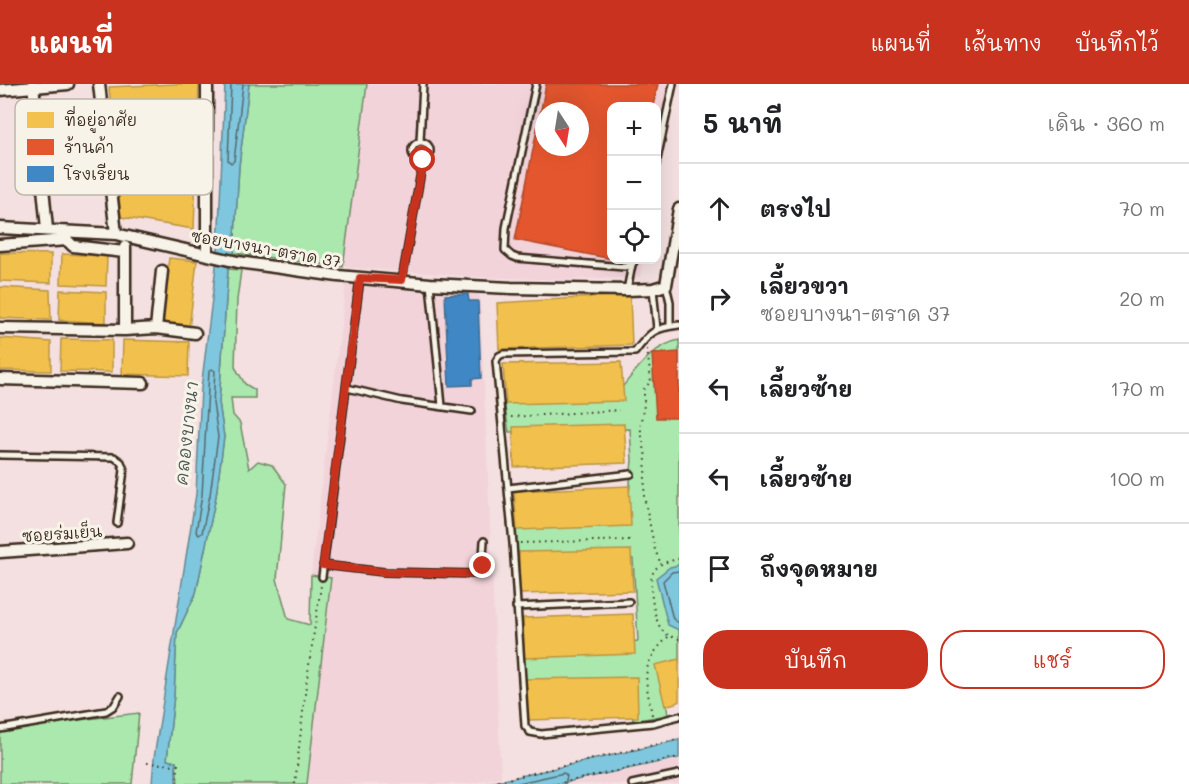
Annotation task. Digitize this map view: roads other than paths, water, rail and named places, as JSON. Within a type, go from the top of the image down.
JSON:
[{"type":"street","points":[[0,90],[68,84]]},
{"type":"street","points":[[99,84],[101,99]]},
{"type":"street","points":[[207,84],[207,99]]},
{"type":"street","points":[[44,195],[47,229]]},
{"type":"street","points":[[115,195],[124,252],[125,330]]},
{"type":"street","points":[[208,195],[209,254]]},
{"type":"street","points":[[666,285],[679,209]]},
{"type":"street","name":"ซอยบางนา-ตราด 37","points":[[0,228],[47,229],[121,236],[238,262],[360,278],[430,284],[627,290],[653,289],[666,285]]},
{"type":"street","points":[[0,245],[67,240],[73,246],[124,252]]},
{"type":"street","points":[[156,328],[162,271]]},
{"type":"street","points":[[0,328],[125,330],[156,328],[195,333]]},
{"type":"street","points":[[0,379],[143,383]]},
{"type":"street","name":"ซอยร่มเย็น","points":[[0,552],[127,543]]},
{"type":"lane","points":[[420,141],[423,84]]},
{"type":"lane","points":[[536,84],[506,228],[505,250],[517,258],[632,266],[627,290]]},
{"type":"lane","points":[[659,156],[673,84]]},
{"type":"lane","points":[[420,141],[428,145],[430,151],[428,157],[423,160],[414,158],[411,153],[414,144],[420,141]]},
{"type":"lane","points":[[402,280],[423,160]]},
{"type":"lane","points":[[322,577],[360,278]]},
{"type":"lane","points":[[430,284],[442,406]]},
{"type":"lane","points":[[666,285],[670,302],[670,326]]},
{"type":"lane","points":[[653,289],[657,329]]},
{"type":"lane","points":[[679,325],[657,329],[648,334],[635,352],[503,354],[496,361],[513,543],[525,726],[530,732],[540,734],[653,723],[679,716]]},
{"type":"lane","points":[[347,388],[369,394],[472,411]]},
{"type":"lane","points":[[0,455],[114,457],[121,462],[124,470],[117,523]]},
{"type":"lane","points":[[508,488],[631,474]]},
{"type":"lane","points":[[323,565],[384,572],[476,574],[482,572],[484,541]]},
{"type":"lane","points":[[516,607],[628,602]]},
{"type":"lane","points":[[0,729],[106,711],[114,706],[120,696]]},
{"type":"lane","points":[[632,784],[679,774]]},
{"type":"water","points":[[225,84],[249,84],[239,166],[234,253],[228,269],[219,402],[224,437],[216,496],[196,593],[177,633],[174,695],[167,760],[176,762],[176,784],[152,784],[154,758],[196,494],[201,389],[218,250]]},
{"type":"water","points":[[679,565],[679,630],[668,625],[656,578],[670,567]]},
{"type":"water","points":[[679,740],[679,758],[558,784],[486,784]]},
{"type":"water label","name":"คลองบางนา","points":[[186,433]]}]
